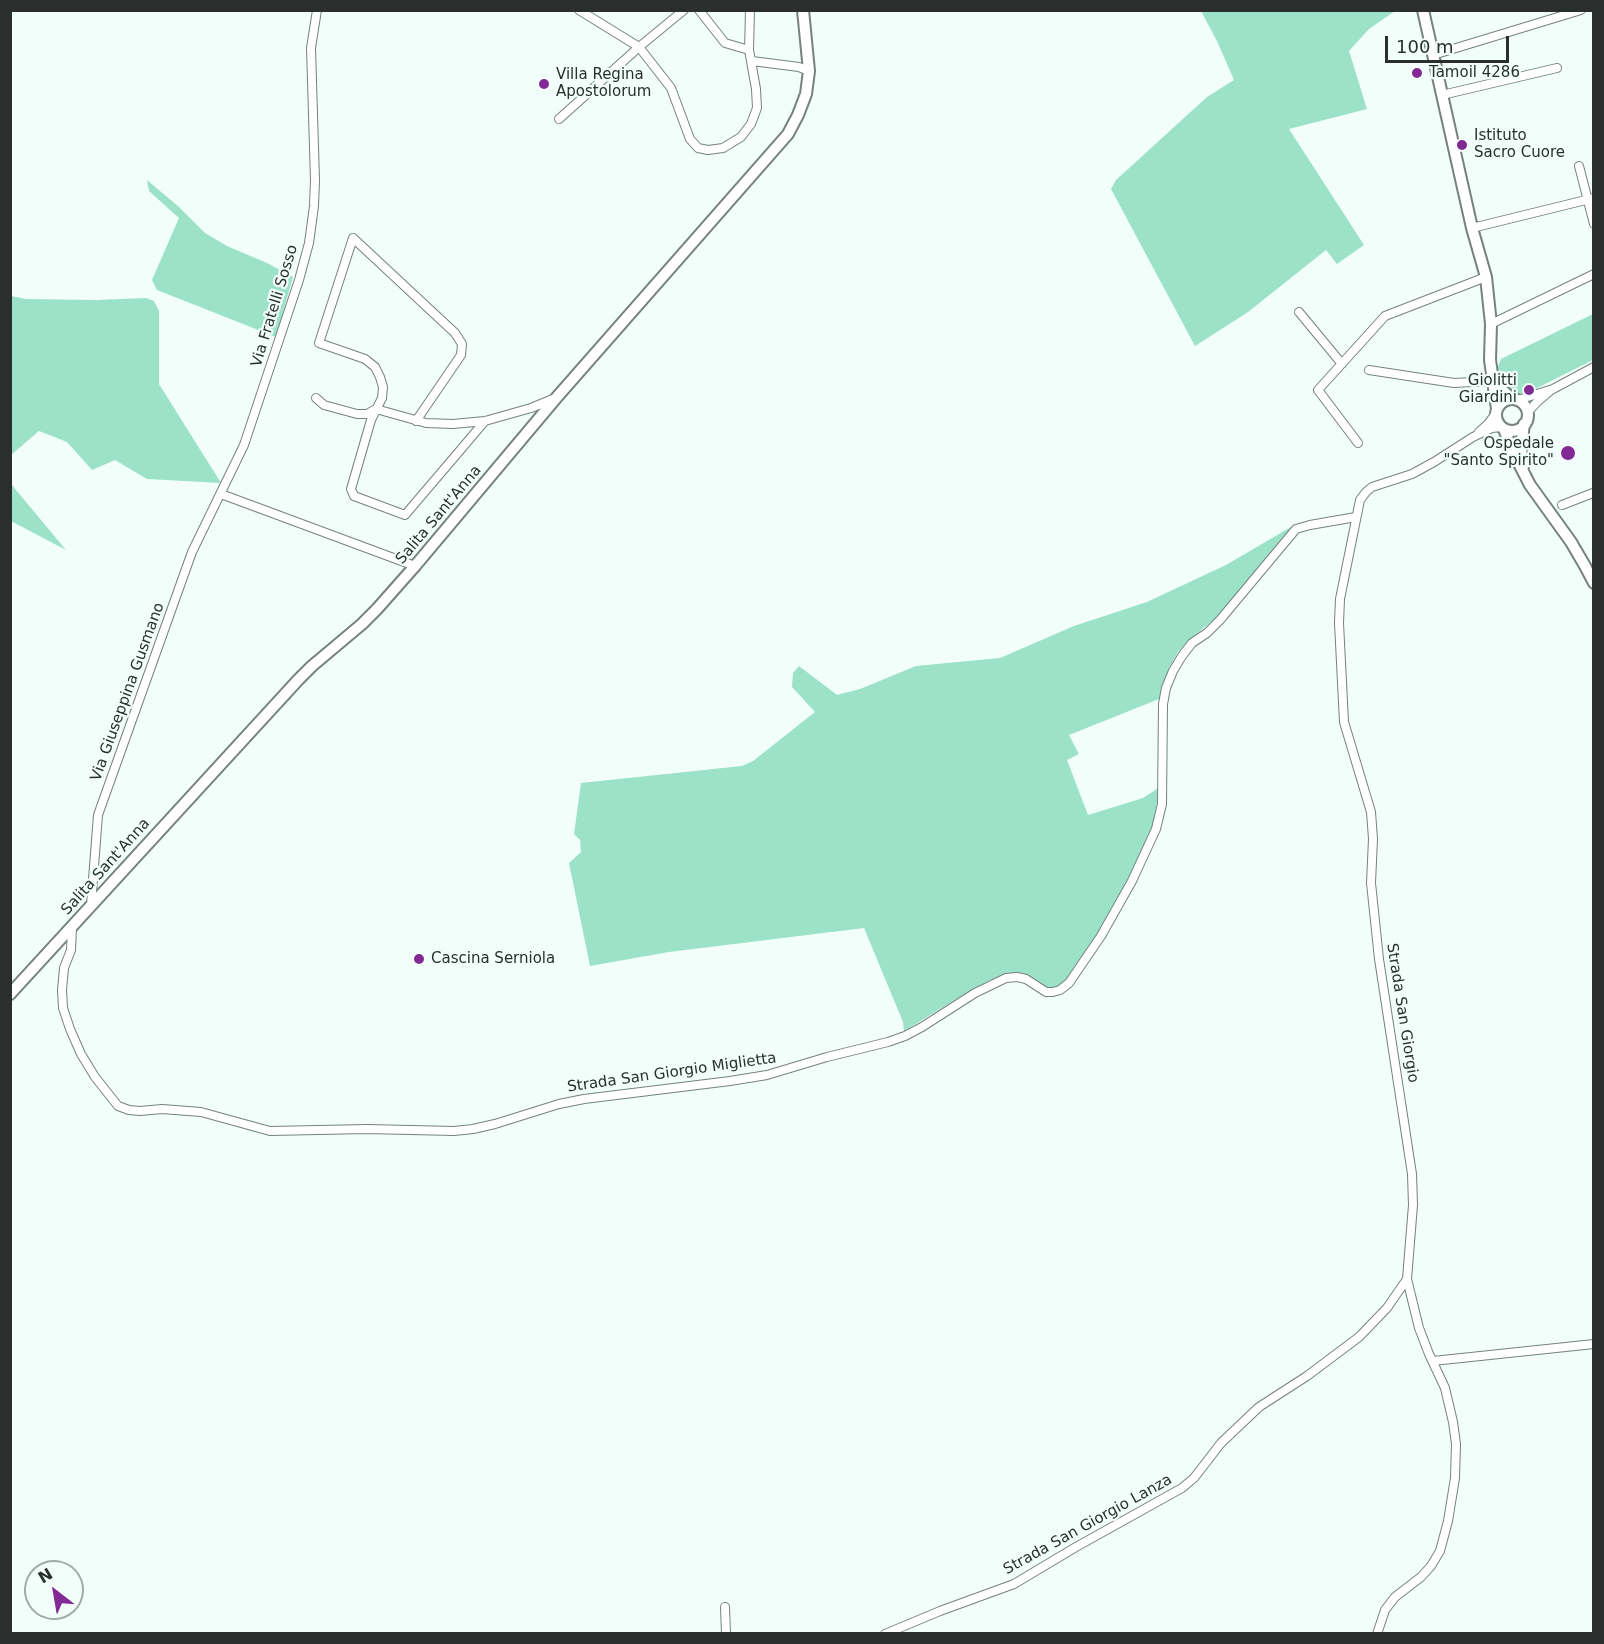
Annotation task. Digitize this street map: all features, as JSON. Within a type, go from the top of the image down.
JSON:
[{"type":"street","name":"Via Fratelli Sosso","points":[[221,494],[244,445],[299,280],[309,243],[315,180],[310,48],[317,10]]},
{"type":"street","points":[[579,10],[639,47],[671,88],[690,139],[698,148],[708,150],[723,148],[741,137],[751,124],[757,108],[749,50],[750,10]]},
{"type":"street","points":[[559,119],[684,10]]},
{"type":"street","points":[[699,10],[725,43],[749,50]]},
{"type":"street","name":"Salita Sant'Anna","points":[[10,994],[298,680],[362,624],[415,567],[557,397],[788,134],[806,94],[809,71],[803,10]]},
{"type":"street","points":[[1423,10],[1472,228],[1486,277],[1491,324],[1490,360],[1497,422],[1503,428],[1523,474],[1571,542],[1593,583]]},
{"type":"street","points":[[1433,55],[1581,10]]},
{"type":"street","points":[[752,62],[799,67],[809,71]]},
{"type":"street","points":[[1442,95],[1557,68]]},
{"type":"street","points":[[1579,166],[1590,199],[1593,224]]},
{"type":"street","points":[[1472,228],[1590,199]]},
{"type":"street","points":[[416,421],[461,355],[462,344],[455,333],[353,238],[319,343],[365,359],[375,367],[383,387],[382,398],[371,420],[351,489],[354,496],[405,515],[485,422]]},
{"type":"street","points":[[1491,324],[1593,273]]},
{"type":"street","points":[[1358,443],[1318,390],[1385,316],[1486,277]]},
{"type":"street","points":[[1299,312],[1342,364]]},
{"type":"street","points":[[1496,411],[1506,400],[1515,400],[1553,388],[1593,367]]},
{"type":"street","points":[[1369,370],[1454,383],[1492,381],[1523,404],[1526,419],[1521,448],[1523,474]]},
{"type":"street","points":[[1503,428],[1514,431],[1526,419],[1537,402],[1553,388]]},
{"type":"street","points":[[316,398],[324,405],[357,414],[367,414],[376,409],[426,423],[453,424],[485,422],[531,408],[557,397]]},
{"type":"street","name":"Strada San Giorgio","points":[[1473,437],[1488,424],[1496,411]]},
{"type":"street","name":"Strada San Giorgio","points":[[1377,1634],[1385,1610],[1395,1597],[1421,1577],[1440,1551],[1455,1478],[1456,1444],[1445,1388],[1425,1343],[1407,1279],[1413,1205],[1412,1174],[1379,958],[1371,883],[1373,839],[1371,812],[1344,722],[1340,599],[1360,500],[1372,487],[1412,474],[1473,437],[1492,428],[1503,428]]},
{"type":"street","points":[[1562,505],[1593,493]]},
{"type":"street","points":[[221,494],[415,567]]},
{"type":"street","name":"Via Giuseppina Gusmano","points":[[91,906],[98,815],[192,552],[221,494]]},
{"type":"street","name":"Strada San Giorgio Miglietta","points":[[72,928],[71,950],[64,968],[63,1008],[81,1054],[95,1077],[118,1106],[140,1111],[162,1109],[201,1112],[270,1131],[454,1131],[474,1129],[584,1099],[730,1082],[767,1075],[888,1042],[922,1027],[975,993],[1006,978],[1026,979],[1046,992],[1053,993],[1069,983],[1101,936],[1132,881],[1156,829],[1162,804],[1163,704],[1173,671],[1182,656],[1192,643],[1220,620],[1296,530],[1310,525],[1356,517]]},
{"type":"street","name":"Strada San Giorgio Lanza","points":[[885,1634],[1014,1584],[1182,1488],[1194,1478],[1221,1443],[1259,1407],[1307,1376],[1359,1337],[1388,1308],[1407,1279]]},
{"type":"street","points":[[1431,1358],[1593,1344]]},
{"type":"street","points":[[725,1607],[726,1634]]},
{"type":"green space","points":[[1201,11],[1395,11],[1369,29],[1349,51],[1367,109],[1289,129],[1364,245],[1337,264],[1326,250],[1248,312],[1195,346],[1111,189],[1116,180],[1207,97],[1234,80]]},
{"type":"green space","points":[[147,180],[205,233],[293,277],[276,337],[157,290],[152,280],[179,218],[149,191]]},
{"type":"green space","points":[[11,296],[26,299],[146,298],[154,301],[159,311],[159,384],[221,483],[147,479],[115,460],[92,470],[67,442],[39,431],[11,455]]},
{"type":"green space","points":[[1593,314],[1593,360],[1535,389],[1519,394],[1509,391],[1496,371],[1501,359]]},
{"type":"green space","points":[[11,484],[66,550],[11,521]]},
{"type":"green space","points":[[1296,524],[1217,617],[1178,652],[1169,668],[1159,699],[1069,735],[1079,754],[1067,760],[1088,815],[1143,798],[1160,787],[1152,829],[1142,852],[1109,916],[1066,981],[1051,989],[1016,973],[990,980],[904,1031],[903,1022],[864,928],[669,952],[590,966],[569,863],[581,852],[580,840],[574,834],[581,783],[742,766],[753,761],[815,712],[792,687],[793,673],[799,666],[837,695],[860,689],[916,666],[1000,658],[1074,626],[1147,602],[1226,565]]},
{"type":"place","name":"Tamoil 4286","points":[[1417,73]]},
{"type":"place","name":"Villa Regina Apostolorum","points":[[544,84]]},
{"type":"place","name":"Istituto Sacro Cuore","points":[[1462,145]]},
{"type":"place","name":"Giolitti Giardini","points":[[1529,390]]},
{"type":"place","name":"Ospedale \"Santo Spirito\"","points":[[1568,453]]},
{"type":"place","name":"Cascina Serniola","points":[[419,959]]}]
